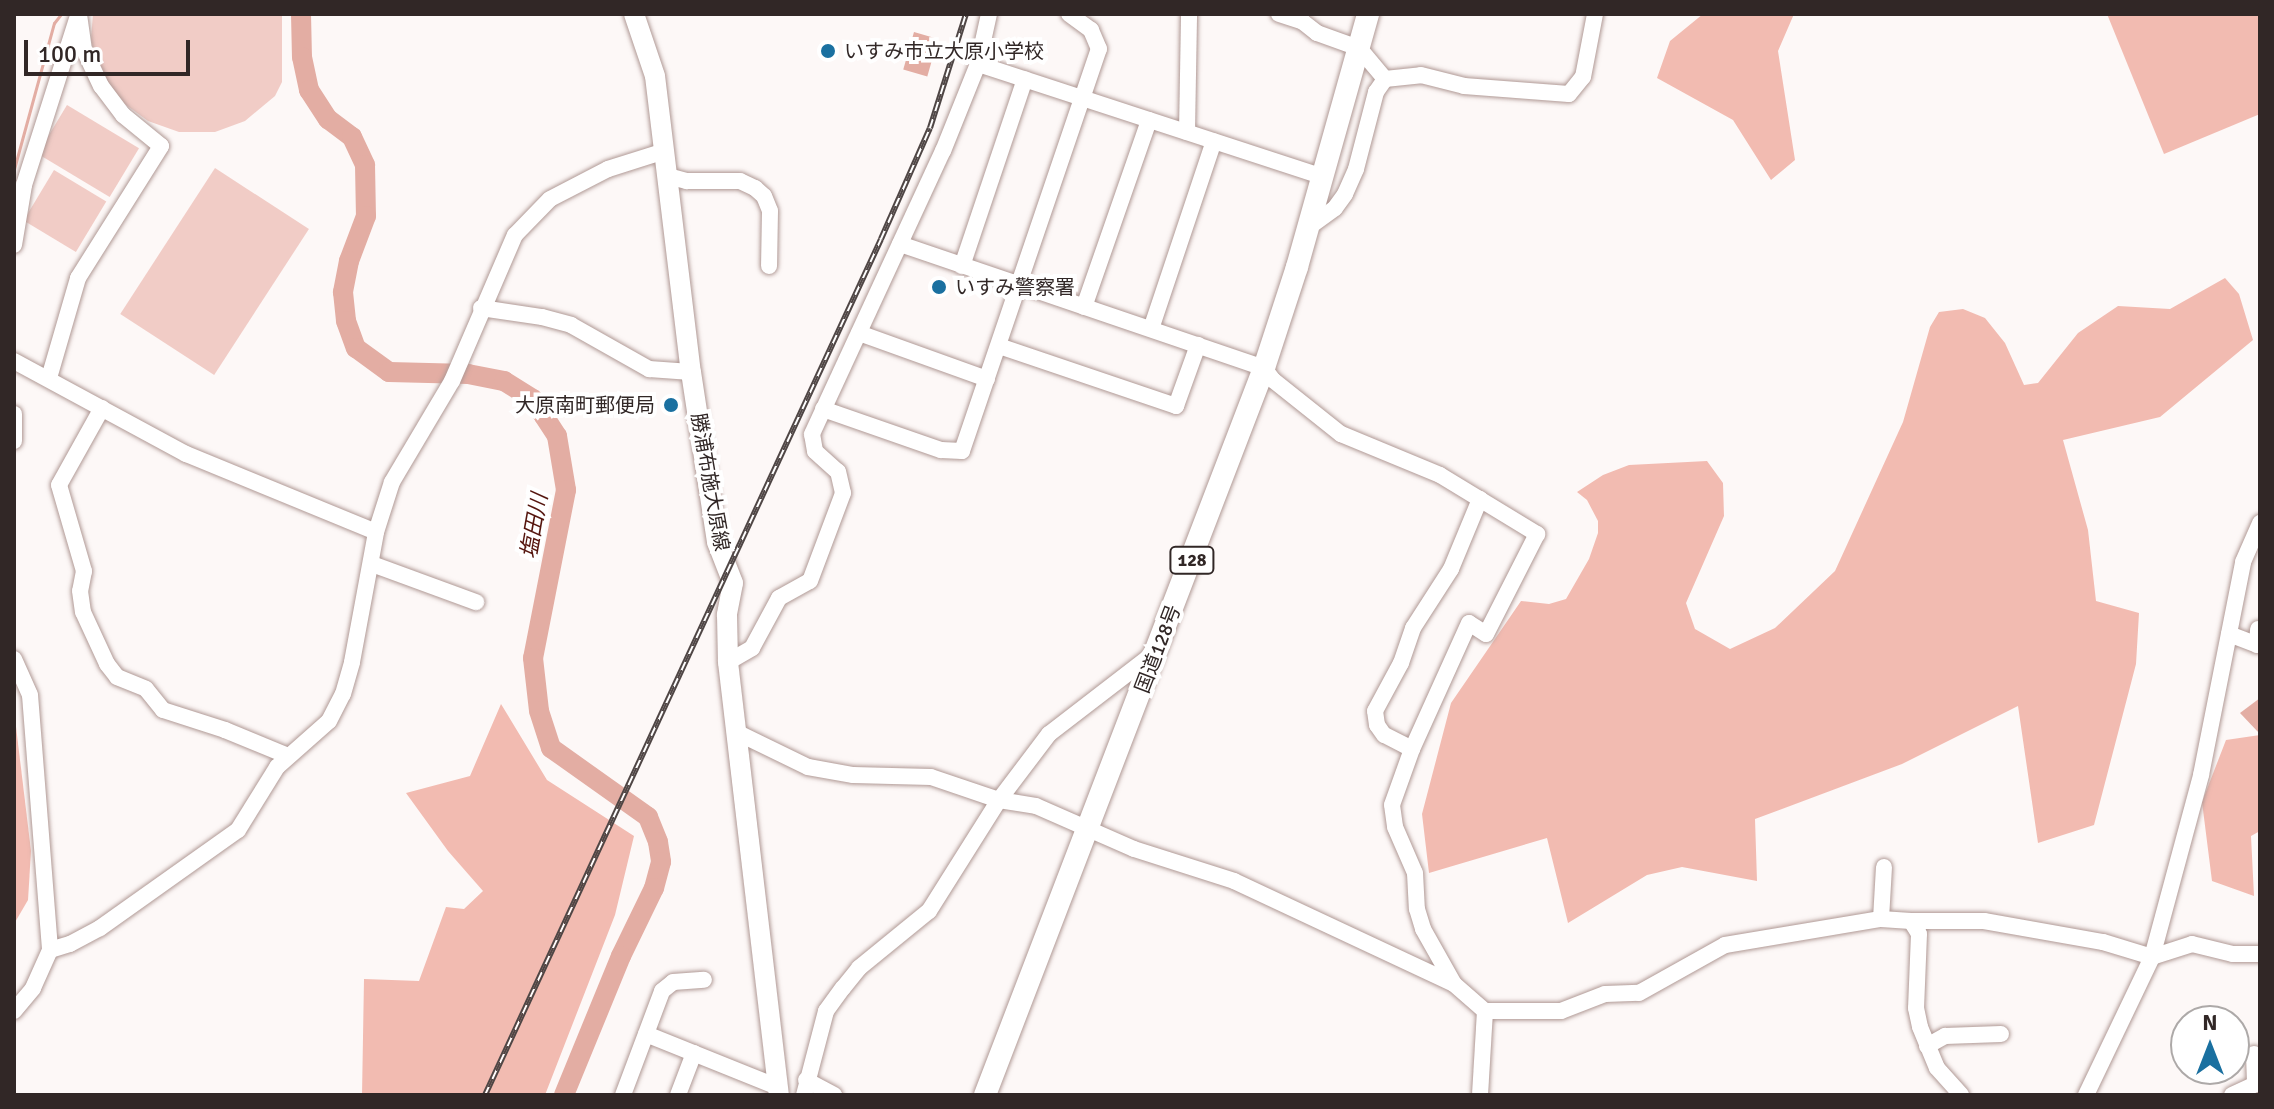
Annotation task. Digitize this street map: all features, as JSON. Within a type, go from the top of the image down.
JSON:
[{"type":"highway","name":"国道128号","points":[[985,1095],[1264,368],[1309,227],[1368,14]]},
{"type":"main road","name":"勝浦布施大原線","points":[[634,14],[655,76],[691,372],[717,542],[733,583],[727,615],[728,662],[779,1091]]},
{"type":"street","points":[[14,245],[24,185],[79,14]]},
{"type":"street","points":[[49,378],[78,278],[161,146],[123,115],[101,86],[84,50],[79,14]]},
{"type":"street","points":[[728,662],[752,648],[779,598],[810,581],[843,493],[838,472],[815,451],[812,434],[900,244],[978,64],[989,14]]},
{"type":"street","points":[[823,409],[941,450],[962,451],[1085,99],[1099,41],[1091,30],[1069,14]]},
{"type":"street","points":[[1187,132],[1189,14]]},
{"type":"street","points":[[1279,14],[1303,22],[1317,33],[1359,48],[1385,79]]},
{"type":"street","points":[[1309,227],[1335,208],[1345,194],[1356,169],[1376,92],[1385,79],[1421,75],[1464,86],[1569,94],[1583,77],[1595,14]]},
{"type":"street","points":[[978,64],[1323,177]]},
{"type":"street","points":[[962,266],[1025,79]]},
{"type":"street","points":[[1084,307],[1149,120]]},
{"type":"street","points":[[1151,329],[1214,141]]},
{"type":"street","points":[[50,950],[100,928],[238,830],[269,778],[288,756],[310,742],[329,721],[343,694],[372,564],[376,532],[396,471],[452,381],[515,235],[550,199],[608,169],[665,151]]},
{"type":"street","points":[[668,176],[687,181],[740,181],[755,188],[770,211],[769,266]]},
{"type":"street","points":[[900,244],[1264,368],[1273,380],[1341,434],[1400,457],[1480,499],[1537,534],[1486,634],[1469,623],[1412,749],[1392,805],[1395,827],[1415,873],[1417,909],[1423,929],[1454,984]]},
{"type":"street","points":[[481,308],[571,325],[649,369],[691,372]]},
{"type":"street","points":[[859,333],[987,379]]},
{"type":"street","points":[[999,346],[1176,406],[1198,345]]},
{"type":"street","points":[[14,361],[186,454],[376,532]]},
{"type":"street","points":[[102,408],[59,485],[84,571],[80,591],[83,612],[107,664],[117,677],[146,689],[163,710],[225,730],[288,756]]},
{"type":"street","points":[[14,414],[14,441]]},
{"type":"street","points":[[1412,749],[1384,735],[1377,725],[1375,711],[1401,663],[1413,628],[1451,569],[1480,499]]},
{"type":"street","points":[[2086,1095],[2152,957],[2198,788],[2243,562],[2260,523]]},
{"type":"street","points":[[372,564],[476,602]]},
{"type":"street","points":[[2229,634],[2257,645],[2258,629]]},
{"type":"street","points":[[834,1095],[805,1088],[826,1011],[859,968],[929,911],[999,800],[1049,734],[1158,650]]},
{"type":"street","points":[[14,659],[30,695],[50,950],[33,988],[14,1011]]},
{"type":"street","points":[[736,732],[808,767],[853,775],[931,777],[999,800],[1036,806],[1134,849],[1234,881],[1454,984],[1485,1011],[1561,1011],[1605,994],[1639,993],[1725,945],[1881,919],[1984,921],[2103,942],[2152,957],[2192,944],[2233,954],[2260,954]]},
{"type":"street","points":[[1881,919],[1884,867]]},
{"type":"street","points":[[1911,921],[1919,934],[1916,1008],[1937,1068],[1959,1095]]},
{"type":"street","points":[[623,1095],[662,991],[673,982],[704,980]]},
{"type":"street","points":[[1480,1095],[1485,1011]]},
{"type":"street","points":[[646,1034],[779,1091]]},
{"type":"street","points":[[1927,1046],[1945,1036],[2001,1034]]},
{"type":"street","points":[[678,1095],[694,1053]]},
{"type":"street","points":[[2232,1095],[2257,1083],[2254,1054]]},
{"type":"shaded area","points":[[93,14],[282,14],[282,82],[275,96],[245,121],[215,132],[179,132],[148,121],[114,96],[96,63],[91,39]]},
{"type":"shaded area","points":[[1703,14],[1794,14],[1778,51],[1795,160],[1771,180],[1733,120],[1657,78],[1670,41]]},
{"type":"shaded area","points":[[2107,14],[2260,14],[2260,114],[2164,154]]},
{"type":"shaded area","points":[[914,32],[938,39],[927,76],[903,69]]},
{"type":"shaded area","points":[[67,105],[139,148],[110,197],[38,154]]},
{"type":"shaded area","points":[[215,168],[309,229],[214,375],[120,314]]},
{"type":"shaded area","points":[[54,170],[106,201],[76,252],[24,221]]},
{"type":"shaded area","points":[[2225,278],[2239,294],[2253,340],[2160,417],[2063,440],[2088,530],[2096,601],[2139,613],[2136,664],[2094,825],[2038,843],[2018,706],[1902,764],[1755,819],[1757,881],[1682,867],[1647,875],[1568,923],[1547,838],[1429,873],[1422,814],[1451,703],[1521,601],[1549,604],[1566,599],[1589,559],[1598,533],[1598,521],[1587,500],[1577,492],[1603,475],[1629,465],[1707,461],[1723,483],[1724,516],[1686,603],[1695,629],[1730,649],[1775,628],[1835,571],[1903,422],[1930,327],[1939,312],[1963,309],[1985,318],[2005,343],[2024,385],[2038,383],[2078,333],[2118,306],[2170,309]]},
{"type":"shaded area","points":[[2260,698],[2260,733],[2259,733],[2240,713]]},
{"type":"shaded area","points":[[501,704],[547,780],[634,836],[615,915],[545,1095],[362,1095],[364,979],[419,981],[446,907],[464,909],[483,891],[448,851],[406,793],[470,776]]},
{"type":"shaded area","points":[[14,710],[31,851],[28,900],[14,924]]},
{"type":"shaded area","points":[[2260,735],[2260,831],[2251,836],[2254,896],[2212,881],[2202,802],[2226,740]]},
{"type":"waterway","points":[[14,169],[54,23],[61,14]]},
{"type":"waterway","name":"塩田川","points":[[301,14],[302,57],[309,90],[328,119],[352,137],[365,165],[366,216],[349,261],[343,292],[346,321],[356,348],[389,372],[468,374],[504,381],[533,399],[557,436],[566,490],[533,658],[539,711],[551,748],[648,817],[658,842],[661,862],[654,888],[621,956],[564,1095]]},
{"type":"railway","points":[[485,1095],[881,239],[930,128],[966,14]]},
{"type":"place","name":"いすみ市立大原小学校","points":[[828,51]]},
{"type":"place","name":"いすみ警察署","points":[[939,287]]},
{"type":"place","name":"大原南町郵便局","points":[[671,405]]}]
